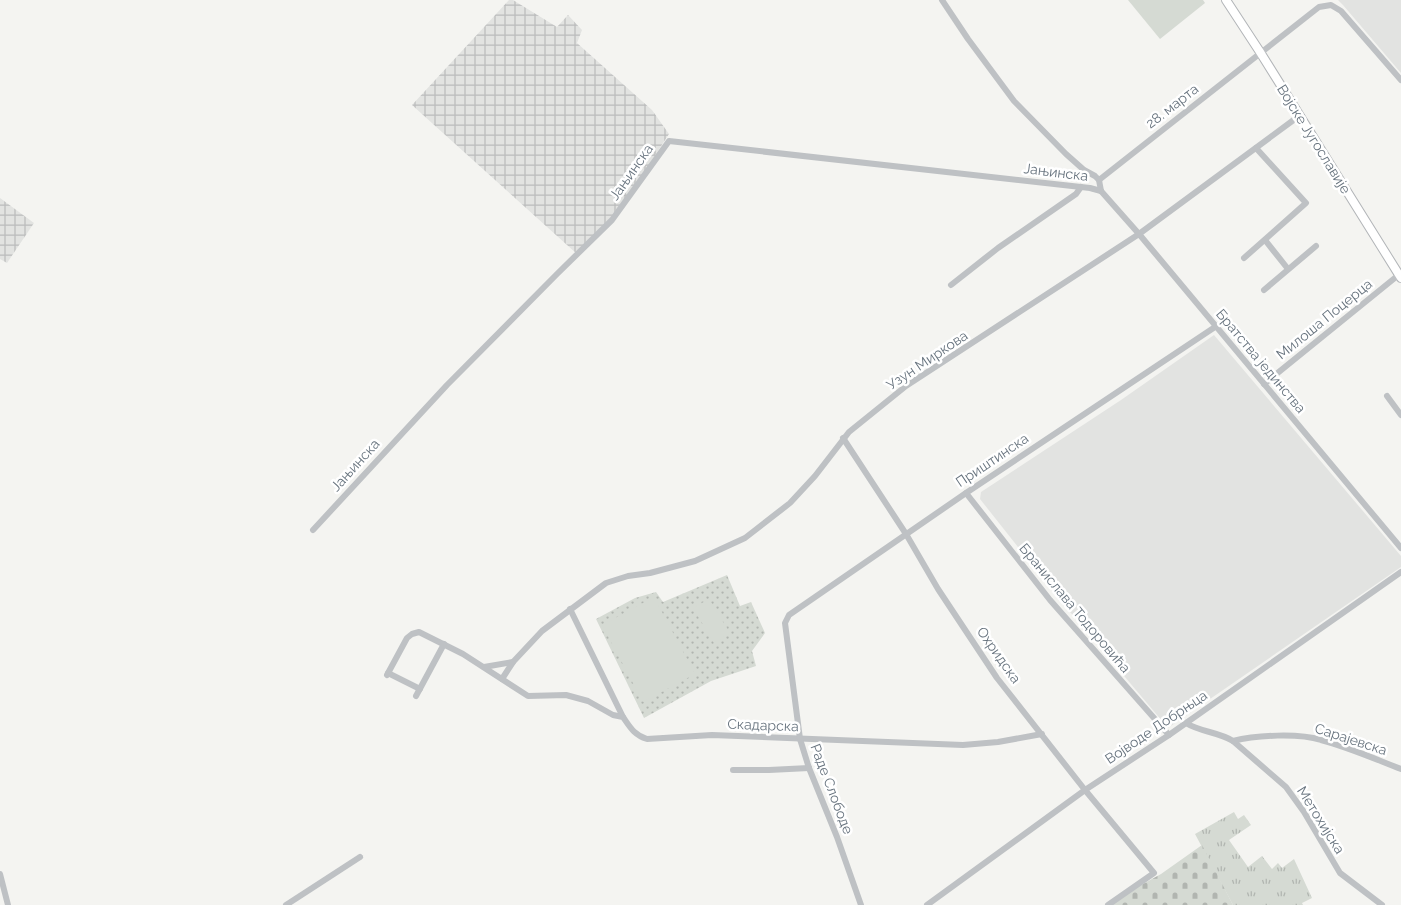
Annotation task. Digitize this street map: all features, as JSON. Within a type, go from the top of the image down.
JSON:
[{"type":"main road","name":"Војске Југославије","points":[[1226,0],[1400,275]]},
{"type":"street","points":[[942,0],[1014,101],[1066,154],[1099,180],[1101,191]]},
{"type":"street","name":"28. марта","points":[[1099,180],[1319,7],[1331,5],[1341,11],[1401,80]]},
{"type":"street","name":"Узун Миркова","points":[[502,679],[513,662],[542,631],[606,583],[628,576],[650,573],[695,561],[745,538],[790,503],[814,476],[843,438],[906,386],[1139,234],[1299,116]]},
{"type":"street","name":"Јањинска","points":[[312,530],[408,425],[556,274],[612,220],[669,141],[1081,187],[1101,191]]},
{"type":"street","points":[[1244,258],[1306,204],[1256,148]]},
{"type":"street","points":[[951,285],[998,248],[1076,194],[1081,187]]},
{"type":"street","name":"Братства јединства","points":[[1101,191],[1335,467],[1401,548]]},
{"type":"street","points":[[1265,240],[1288,269]]},
{"type":"street","points":[[1264,290],[1316,246]]},
{"type":"street","name":"Милоша Поцерца","points":[[1264,384],[1400,275]]},
{"type":"street","name":"Приштинска","points":[[786,619],[789,614],[966,493],[1215,327]]},
{"type":"street","points":[[1387,396],[1401,415]]},
{"type":"street","name":"Охридска","points":[[843,438],[906,534],[938,589],[997,678],[1085,790],[1154,873],[1108,905]]},
{"type":"street","name":"Бранислава Тодоровића","points":[[966,493],[1050,600],[1169,735]]},
{"type":"street","name":"Војводе Добрњца","points":[[927,905],[1085,790],[1169,735],[1401,572]]},
{"type":"street","points":[[570,609],[624,717]]},
{"type":"street","name":"Раде Слободе","points":[[786,619],[800,739],[809,768],[861,905]]},
{"type":"street","name":"Скадарска","points":[[420,689],[388,674],[407,638],[419,632],[444,644],[528,696],[566,695],[588,701],[613,715],[624,717],[636,734],[647,739],[712,736],[963,745],[998,742],[1042,734]]},
{"type":"street","points":[[416,696],[444,644]]},
{"type":"street","points":[[482,667],[513,662]]},
{"type":"street","name":"Метохијска","points":[[1186,723],[1234,741],[1286,787],[1304,812],[1340,873],[1382,905]]},
{"type":"street","name":"Сарајевска","points":[[1234,741],[1248,737],[1300,736],[1321,740],[1401,769]]},
{"type":"street","points":[[732,770],[809,768]]},
{"type":"street","points":[[286,905],[360,857]]},
{"type":"street","points":[[0,874],[8,905]]},
{"type":"shaded area","points":[[509,0],[513,0],[557,27],[568,15],[582,30],[577,43],[652,110],[669,134],[639,180],[608,221],[577,254],[412,105]]},
{"type":"shaded area","points":[[1338,0],[1401,0],[1401,73],[1343,5]]},
{"type":"shaded area","points":[[0,198],[34,223],[7,263],[0,259]]},
{"type":"shaded area","points":[[1214,335],[1401,556],[1401,567],[1168,728],[1060,600],[980,499],[981,492],[1121,400]]},
{"type":"green space","points":[[1128,0],[1203,0],[1205,3],[1160,39]]},
{"type":"green space","points":[[727,575],[740,606],[751,602],[765,633],[752,651],[756,666],[711,681],[644,718],[596,619],[635,598],[656,592],[663,602]]},
{"type":"green space","points":[[654,597],[695,674],[643,702],[602,625]]},
{"type":"green space","points":[[709,599],[730,633],[714,643],[693,608]]},
{"type":"green space","points":[[1234,812],[1238,819],[1244,815],[1251,825],[1229,840],[1248,867],[1262,856],[1272,869],[1278,863],[1282,868],[1294,859],[1312,898],[1302,903],[1303,905],[1233,905],[1195,834]]},
{"type":"green space","points":[[1202,845],[1233,905],[1112,905],[1132,890],[1161,874]]}]
